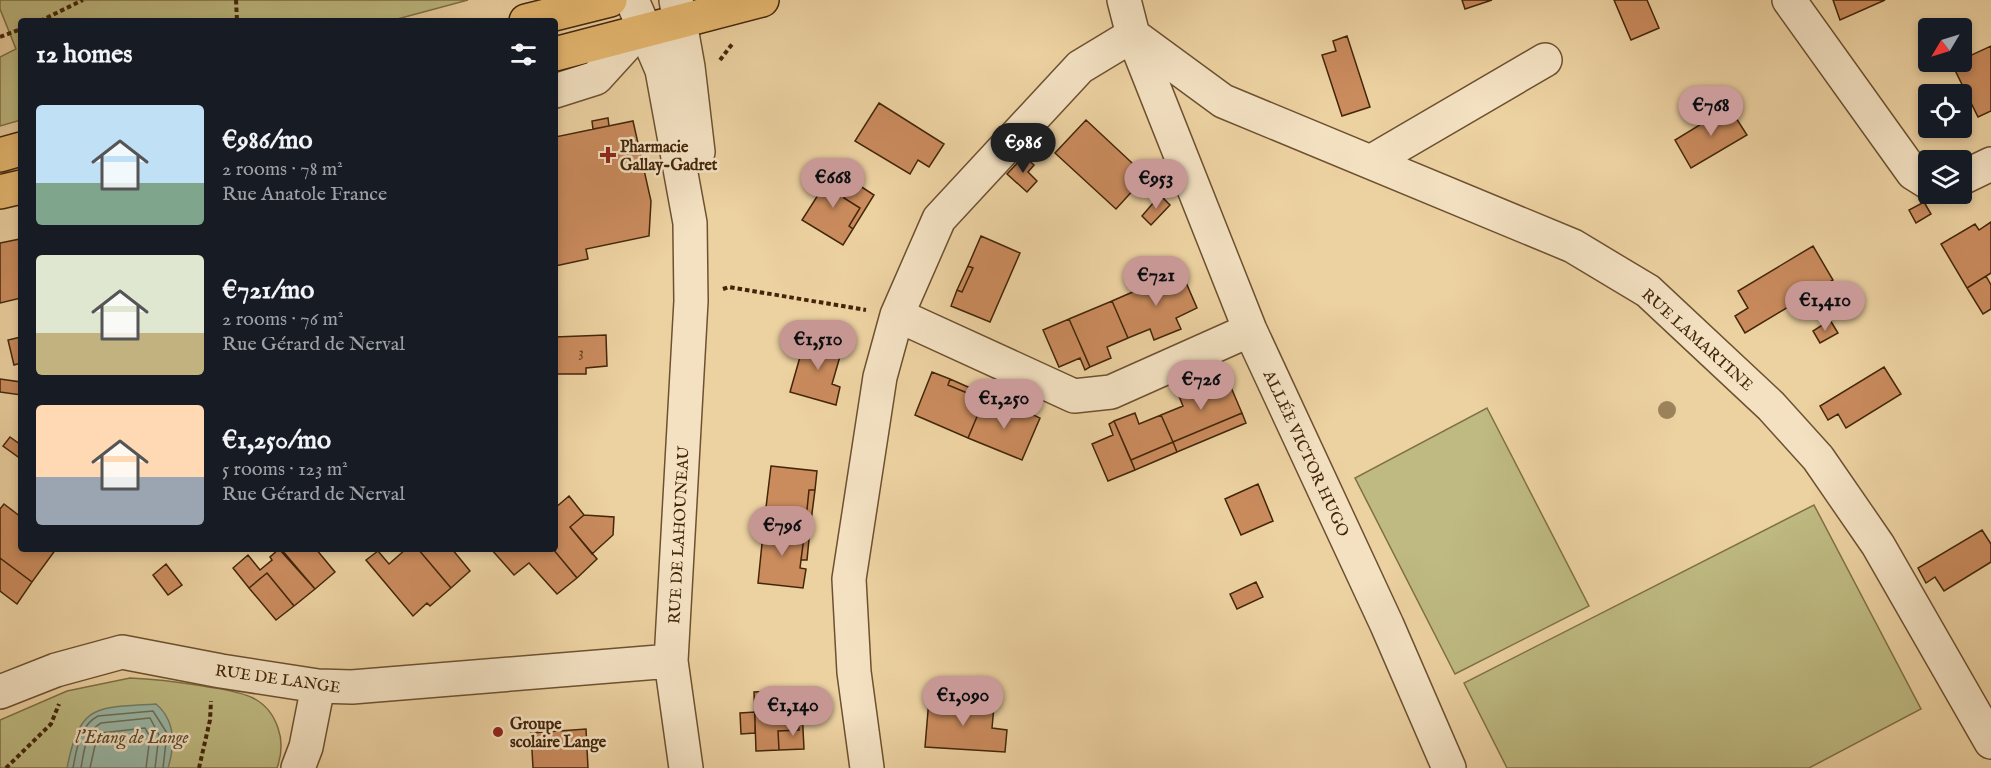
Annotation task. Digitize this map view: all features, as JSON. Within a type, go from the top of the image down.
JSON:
[{"type":"main road","points":[[538,18],[610,0]]},
{"type":"main road","points":[[558,53],[640,32],[676,7],[762,0]]},
{"type":"main road","points":[[0,155],[18,151]]},
{"type":"main road","points":[[0,192],[18,188]]},
{"type":"street","name":"RUE DE LAHOUNEAU","points":[[631,0],[640,32],[678,271],[691,301]]},
{"type":"street","name":"ALLÉE VICTOR HUGO","points":[[1124,0],[1134,35],[1250,330],[1387,625],[1449,768]]},
{"type":"street","points":[[1789,0],[1912,173],[1918,177]]},
{"type":"street","name":"RUE DE LAHOUNEAU","points":[[676,7],[709,226],[691,301],[671,661],[686,768]]},
{"type":"street","points":[[558,90],[596,78],[640,32]]},
{"type":"street","points":[[867,768],[854,672],[849,579],[880,377],[897,315],[939,219],[1080,67],[1134,35]]},
{"type":"street","name":"RUE LAMARTINE","points":[[1134,35],[1223,101],[1573,246],[1648,291],[1771,406],[1818,458],[1878,545],[1991,742]]},
{"type":"street","points":[[1372,161],[1545,60]]},
{"type":"street","points":[[1972,173],[1991,164]]},
{"type":"street","points":[[897,315],[1074,396],[1111,392],[1250,330]]},
{"type":"street","name":"RUE DE LANGE","points":[[0,692],[56,670],[122,652],[318,686],[352,687],[671,661]]},
{"type":"street","points":[[298,768],[306,747],[318,686]]},
{"type":"path","points":[[46,18],[83,0]]},
{"type":"path","points":[[236,0],[237,18]]},
{"type":"path","points":[[0,37],[18,30]]},
{"type":"path","points":[[717,63],[726,54],[735,36]]},
{"type":"path","points":[[691,301],[729,287],[897,315]]},
{"type":"path","points":[[6,768],[51,724],[60,702],[56,670]]},
{"type":"path","points":[[199,768],[210,720],[211,701],[221,671]]},
{"type":"shaded area","points":[[0,0],[468,0],[401,18],[18,18],[18,121],[0,126],[0,57],[16,49],[0,9]]},
{"type":"shaded area","points":[[1487,408],[1589,606],[1455,674],[1355,478]]},
{"type":"shaded area","points":[[1814,505],[1921,709],[1809,768],[1507,768],[1464,683]]},
{"type":"shaded area","points":[[130,678],[227,690],[257,700],[273,716],[280,733],[281,748],[277,768],[0,768],[0,720],[67,691]]},
{"type":"water","name":"l’Etang de Lange","points":[[156,704],[167,718],[172,734],[172,751],[168,768],[67,768],[78,731],[85,720],[94,713],[104,709]]},
{"type":"building","points":[[1462,0],[1492,0],[1465,9]]},
{"type":"building","points":[[1614,0],[1647,0],[1659,28],[1631,40]]},
{"type":"building","points":[[1833,0],[1885,0],[1840,20]]},
{"type":"building","points":[[1347,36],[1370,107],[1342,116],[1322,55],[1336,51],[1333,41]]},
{"type":"building","points":[[1991,46],[1991,111],[1978,117],[1972,105],[1972,84],[1962,84],[1956,72],[1972,72],[1972,55]]},
{"type":"building","points":[[879,103],[944,144],[929,167],[918,160],[910,174],[855,141]]},
{"type":"building","points":[[1729,107],[1747,135],[1691,168],[1675,140]]},
{"type":"building","points":[[608,118],[609,126],[593,129],[592,121]]},
{"type":"building","points":[[1086,120],[1146,176],[1116,209],[1055,153]]},
{"type":"building","points":[[633,121],[651,201],[649,236],[586,249],[588,259],[558,265],[558,136]]},
{"type":"building","points":[[1024,156],[1034,165],[1028,172],[1037,181],[1027,192],[1007,174]]},
{"type":"building","points":[[834,170],[854,182],[844,198],[860,208],[849,226],[853,229],[843,245],[802,220]]},
{"type":"building","points":[[854,182],[874,195],[853,229],[849,226],[860,208],[844,198]]},
{"type":"building","points":[[1160,195],[1170,205],[1151,225],[1142,216]]},
{"type":"building","points":[[1925,204],[1931,214],[1916,223],[1909,210]]},
{"type":"building","points":[[1991,222],[1991,273],[1967,288],[1941,244],[1975,224],[1979,230]]},
{"type":"building","points":[[981,236],[1020,253],[990,322],[951,306],[957,290],[962,292],[973,268],[968,266]]},
{"type":"building","points":[[18,239],[18,299],[0,303],[0,243]]},
{"type":"building","points":[[1813,246],[1833,280],[1745,333],[1735,316],[1748,308],[1738,291]]},
{"type":"building","points":[[968,266],[973,268],[962,292],[957,290]]},
{"type":"building","points":[[1181,271],[1197,308],[1176,318],[1181,329],[1154,340],[1150,329],[1128,338],[1112,301]]},
{"type":"building","points":[[1986,276],[1991,285],[1991,309],[1983,314],[1967,288]]},
{"type":"building","points":[[1112,301],[1128,338],[1107,347],[1111,358],[1090,367],[1069,319]]},
{"type":"building","points":[[1069,319],[1090,367],[1085,370],[1080,358],[1059,367],[1043,330]]},
{"type":"building","points":[[1830,320],[1838,333],[1820,343],[1813,331]]},
{"type":"building","points":[[606,335],[607,366],[586,368],[586,374],[558,374],[558,337]]},
{"type":"building","points":[[806,336],[843,346],[832,384],[840,387],[836,405],[790,392]]},
{"type":"building","points":[[18,338],[18,364],[14,365],[8,340]]},
{"type":"building","points":[[1884,367],[1901,394],[1846,428],[1838,414],[1828,420],[1820,406]]},
{"type":"building","points":[[932,372],[950,379],[948,385],[984,400],[968,438],[915,415]]},
{"type":"building","points":[[0,379],[18,382],[18,395],[0,392]]},
{"type":"building","points":[[950,379],[986,395],[984,400],[948,385]]},
{"type":"building","points":[[1204,383],[1209,395],[1230,385],[1242,413],[1173,442],[1161,415],[1183,406],[1178,394]]},
{"type":"building","points":[[986,395],[1023,410],[1021,416],[984,400]]},
{"type":"building","points":[[984,400],[1021,416],[1023,410],[1040,418],[1022,460],[968,438]]},
{"type":"building","points":[[1135,413],[1139,424],[1161,415],[1173,442],[1131,460],[1114,421]]},
{"type":"building","points":[[1242,413],[1246,423],[1177,452],[1173,442]]},
{"type":"building","points":[[1114,421],[1135,470],[1108,481],[1092,444],[1113,435],[1109,424]]},
{"type":"building","points":[[10,437],[18,443],[18,457],[3,446]]},
{"type":"building","points":[[1173,442],[1177,452],[1135,470],[1131,460]]},
{"type":"building","points":[[771,466],[817,471],[815,490],[809,490],[805,529],[764,524]]},
{"type":"building","points":[[1258,484],[1273,521],[1241,535],[1225,499]]},
{"type":"building","points":[[809,490],[815,490],[810,529],[805,529]]},
{"type":"building","points":[[569,496],[584,515],[570,527],[597,559],[577,578],[555,552],[558,552],[558,505]]},
{"type":"building","points":[[4,504],[18,515],[18,552],[54,552],[32,582],[0,558],[0,509]]},
{"type":"building","points":[[584,515],[614,517],[613,535],[592,554],[570,527]]},
{"type":"building","points":[[764,524],[805,529],[800,568],[806,569],[803,588],[758,583]]},
{"type":"building","points":[[805,529],[810,529],[807,560],[801,560]]},
{"type":"building","points":[[1982,530],[1991,544],[1991,562],[1944,591],[1935,577],[1926,583],[1918,568]]},
{"type":"building","points":[[276,552],[282,552],[315,589],[294,606],[267,573],[249,588],[233,568],[248,555],[260,570],[272,560],[270,557]]},
{"type":"building","points":[[284,552],[318,552],[335,572],[315,589]]},
{"type":"building","points":[[379,552],[389,564],[403,552],[421,552],[451,588],[430,606],[427,603],[413,616],[366,560]]},
{"type":"building","points":[[421,552],[454,552],[470,571],[451,588]]},
{"type":"building","points":[[494,552],[555,552],[577,578],[557,594],[529,563],[514,575]]},
{"type":"building","points":[[0,558],[32,582],[17,604],[0,591]]},
{"type":"building","points":[[166,564],[182,585],[168,595],[153,575]]},
{"type":"building","points":[[267,573],[294,606],[276,620],[249,588]]},
{"type":"building","points":[[1256,582],[1263,597],[1237,609],[1230,594]]},
{"type":"building","points":[[802,690],[802,709],[797,709],[799,730],[778,731],[779,750],[756,751],[754,692]]},
{"type":"building","points":[[929,699],[994,706],[992,728],[1007,730],[1005,752],[925,747]]},
{"type":"building","points":[[797,709],[802,709],[804,749],[779,750],[778,731],[799,730]]},
{"type":"building","points":[[755,712],[755,733],[741,734],[740,713]]},
{"type":"building","points":[[586,729],[588,768],[533,768],[531,733]]},
{"type":"place","name":"Pharmacie Gallay-Gadret","points":[[608,155]]},
{"type":"place","name":"Groupe scolaire Lange","points":[[498,732]]}]
